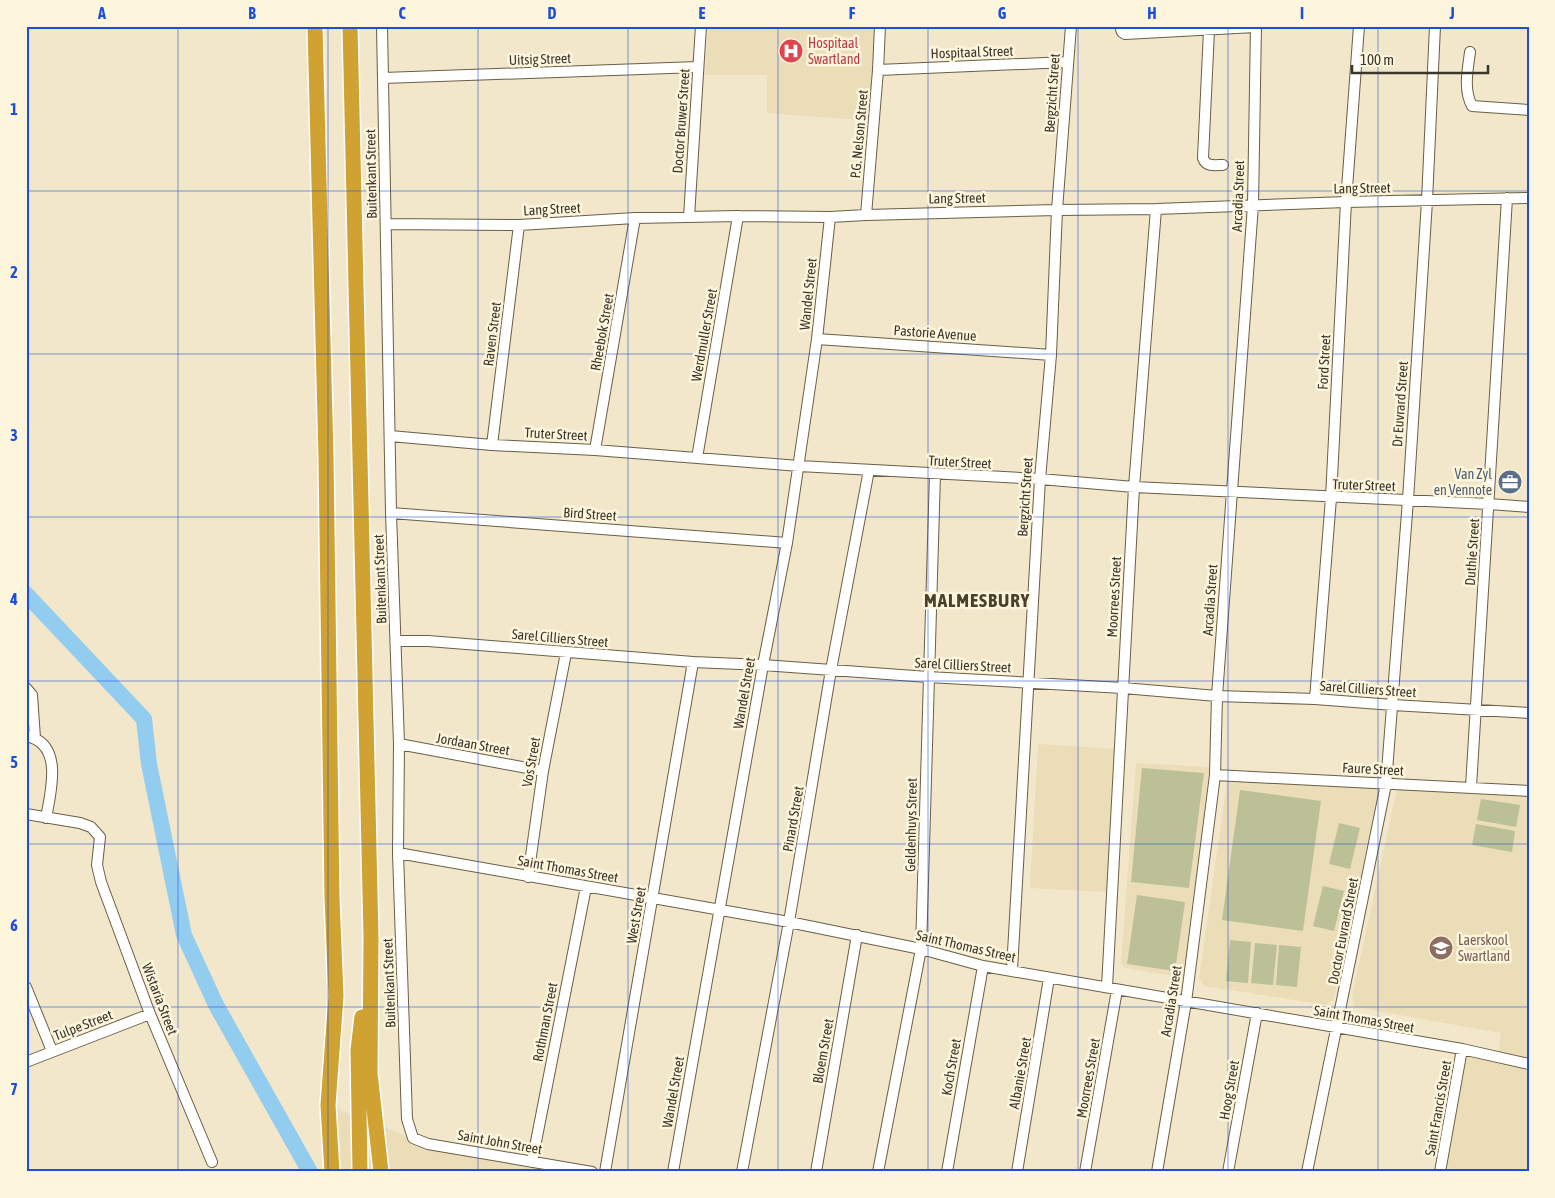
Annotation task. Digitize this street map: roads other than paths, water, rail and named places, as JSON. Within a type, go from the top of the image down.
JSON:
[{"type":"highway","points":[[315,26],[326,457],[332,898],[336,996],[328,1104],[332,1172]]},
{"type":"highway","points":[[350,26],[371,936],[370,1073],[381,1172]]},
{"type":"highway","points":[[360,1172],[358,1050],[371,936]]},
{"type":"highway","points":[[325,1172],[330,1136]]},
{"type":"street","name":"Buitenkant Street","points":[[382,26],[391,513],[397,640],[396,677],[399,744],[398,853],[406,1119],[409,1130]]},
{"type":"street","name":"Doctor Bruwer Street","points":[[688,217],[701,26]]},
{"type":"street","name":"P.G. Nelson Street","points":[[866,214],[880,26]]},
{"type":"street","name":"Bergzicht Street","points":[[1012,970],[1040,479],[1051,355],[1058,210],[1071,26]]},
{"type":"street","points":[[1120,26],[1125,34],[1255,27]]},
{"type":"street","name":"Ford Street","points":[[1316,699],[1330,498],[1346,202],[1359,26]]},
{"type":"street","name":"Dr Euvrard Street","points":[[1386,784],[1408,500],[1427,201],[1435,26]]},
{"type":"street","name":"Arcadia Street","points":[[1156,1172],[1186,1002],[1215,775],[1217,696],[1253,205],[1255,27]]},
{"type":"street","points":[[1209,30],[1203,158],[1208,165],[1222,165]]},
{"type":"street","points":[[1470,52],[1466,84],[1467,96],[1472,106],[1529,110]]},
{"type":"street","name":"Hospitaal Street","points":[[878,70],[1068,62]]},
{"type":"street","name":"Uitsig Street","points":[[383,78],[698,67]]},
{"type":"street","name":"Duthie Street","points":[[1471,787],[1507,198]]},
{"type":"street","name":"Lang Street","points":[[386,224],[518,225],[636,218],[738,216],[830,218],[866,214],[1156,209],[1529,198]]},
{"type":"street","name":"Moorrees Street","points":[[1085,1172],[1112,989],[1123,688],[1134,487],[1156,209]]},
{"type":"street","name":"Werdmuller Street","points":[[697,458],[738,216]]},
{"type":"street","name":"Rheebok Street","points":[[595,450],[636,218]]},
{"type":"street","name":"Wandel Street","points":[[673,1172],[763,665],[787,543],[817,339],[830,218]]},
{"type":"street","name":"Raven Street","points":[[492,445],[518,225]]},
{"type":"street","name":"Pastorie Avenue","points":[[817,339],[1051,355]]},
{"type":"street","name":"Truter Street","points":[[390,436],[492,445],[595,450],[799,466],[1040,479],[1134,487],[1330,498],[1489,504],[1529,508]]},
{"type":"street","name":"Pinard Street","points":[[742,1172],[789,922],[832,670],[869,470]]},
{"type":"street","name":"Geldenhuys Street","points":[[878,1172],[921,949],[935,474]]},
{"type":"street","name":"Bird Street","points":[[391,513],[787,543]]},
{"type":"street","name":"Sarel Cilliers Street","points":[[397,640],[693,662],[1123,688],[1217,696],[1316,699],[1529,713]]},
{"type":"street","name":"Vos Street","points":[[528,877],[543,770],[566,653]]},
{"type":"street","name":"West Street","points":[[605,1172],[693,662]]},
{"type":"street","points":[[26,688],[32,696],[30,737],[41,741],[47,750],[54,773],[46,818],[26,814]]},
{"type":"street","name":"Jordaan Street","points":[[399,744],[543,770]]},
{"type":"street","name":"Faure Street","points":[[1215,775],[1529,791]]},
{"type":"street","name":"Doctor Euvrard Street","points":[[1307,1172],[1386,784]]},
{"type":"street","name":"Wistaria Street","points":[[46,818],[80,823],[91,827],[100,837],[97,865],[101,882],[150,1014],[212,1162]]},
{"type":"street","name":"Saint Thomas Street","points":[[398,853],[789,922],[921,949],[983,966],[1462,1049],[1529,1064]]},
{"type":"street","name":"Rothman Street","points":[[532,1162],[586,887]]},
{"type":"street","name":"Bloem Street","points":[[816,1172],[857,935]]},
{"type":"street","name":"Koch Street","points":[[947,1172],[983,966]]},
{"type":"street","name":"Albanie Street","points":[[1017,1172],[1050,978]]},
{"type":"street","points":[[26,987],[52,1051]]},
{"type":"street","name":"Hoog Street","points":[[1228,1172],[1257,1013]]},
{"type":"street","name":"Tulpe Street","points":[[26,1062],[150,1014]]},
{"type":"street","name":"Saint Francis Street","points":[[1440,1172],[1462,1049]]},
{"type":"street","name":"Saint John Street","points":[[409,1130],[413,1138],[428,1144],[592,1172]]},
{"type":"waterway","points":[[26,594],[144,719],[149,764],[184,935],[216,1005],[310,1172]]},
{"type":"place","name":"Hospitaal Swartland","points":[[791,51]]},
{"type":"place","name":"Van Zyl en Vennote","points":[[1510,482]]},
{"type":"place","name":"Laerskool Swartland","points":[[1441,948]]},
{"type":"district","name":"MALMESBURY","points":[[977,600]]}]
